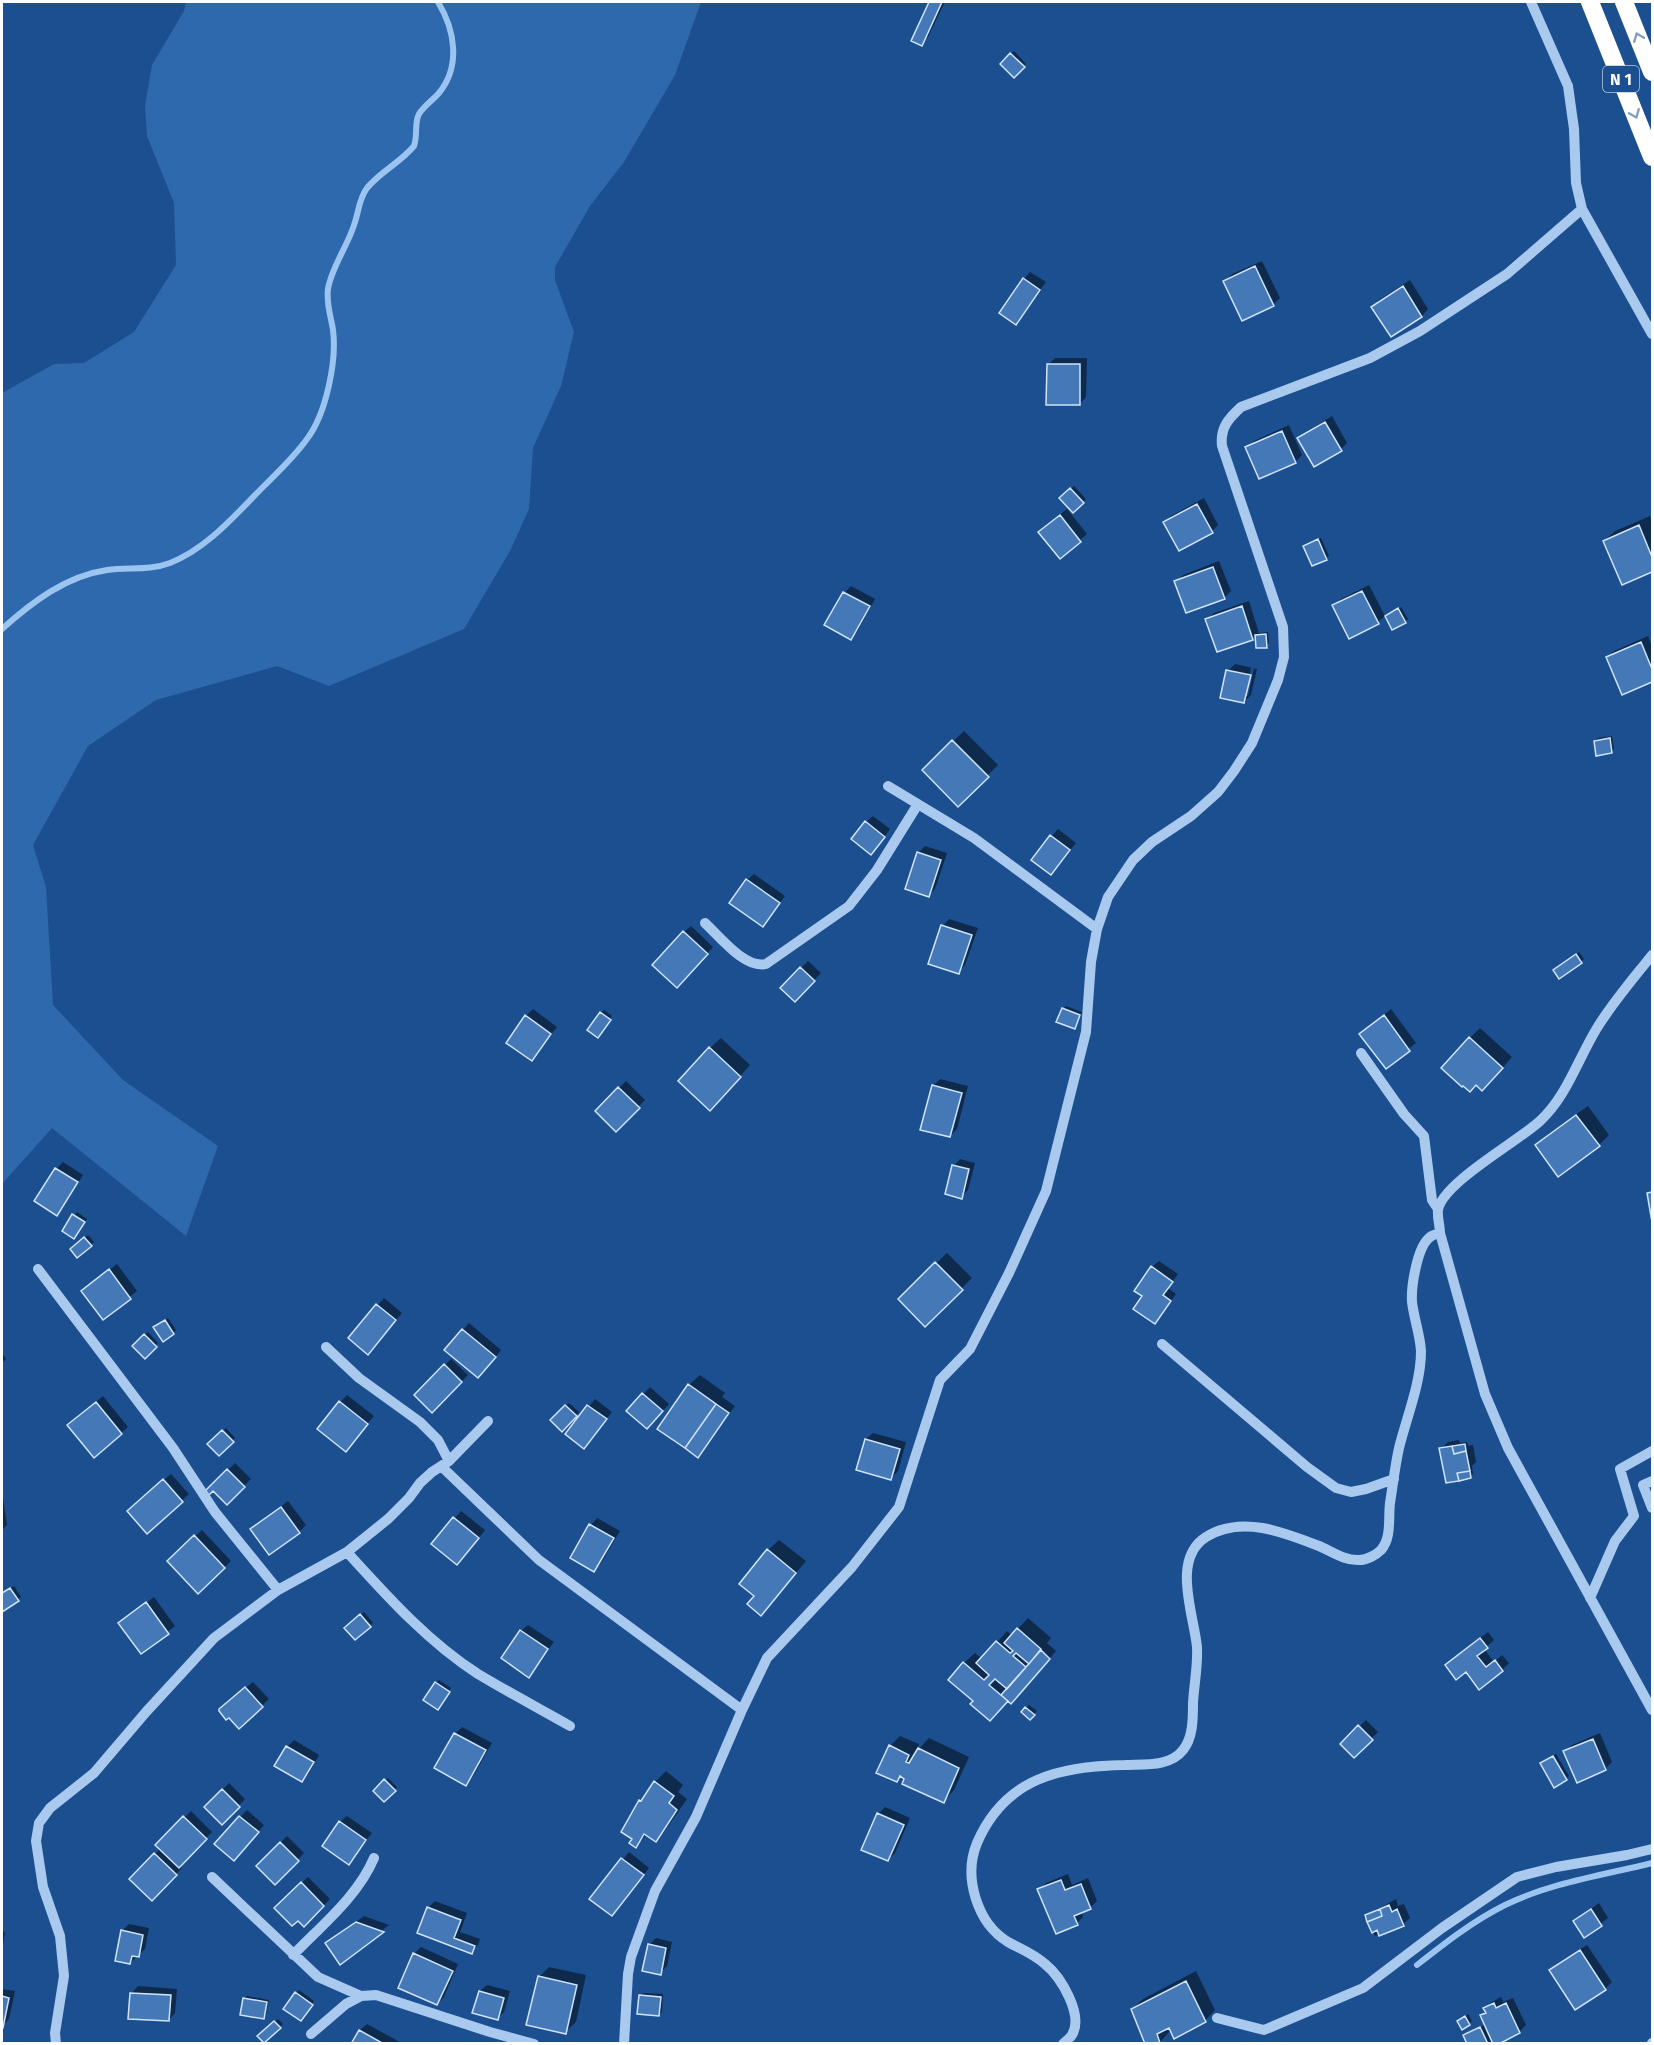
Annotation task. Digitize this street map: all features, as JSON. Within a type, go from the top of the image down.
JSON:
[{"type":"highway","name":"N 1","points":[[1590,2],[1653,157]]},
{"type":"highway","name":"N 1","points":[[1624,2],[1653,72]]},
{"type":"street","points":[[1531,2],[1568,86],[1574,129],[1576,183],[1581,209],[1653,334]]},
{"type":"street","points":[[624,2043],[631,1957],[655,1891],[696,1817],[767,1658],[852,1567],[899,1507],[940,1380],[970,1349],[1009,1273],[1046,1191],[1086,1032],[1091,962],[1097,928],[1108,897],[1133,860],[1152,842],[1191,816],[1218,792],[1252,743],[1267,711],[1284,657],[1283,627],[1222,446],[1221,435],[1225,423],[1240,407],[1370,358],[1439,319],[1507,273],[1581,209]]},
{"type":"street","points":[[888,786],[974,838],[1097,928]]},
{"type":"street","points":[[705,923],[746,961],[759,966],[766,964],[849,906],[877,870],[918,804]]},
{"type":"street","points":[[1438,1209],[1445,1197],[1476,1168],[1540,1122],[1566,1086],[1610,1008],[1653,956]]},
{"type":"street","points":[[1361,1053],[1404,1114],[1424,1136],[1432,1200],[1438,1209],[1440,1233],[1485,1394],[1508,1448],[1653,1710]]},
{"type":"street","points":[[1064,2043],[1073,2034],[1076,2020],[1072,2003],[1062,1984],[1048,1966],[1023,1949],[1006,1941],[985,1919],[978,1905],[973,1884],[972,1860],[975,1849],[988,1823],[1020,1788],[1037,1778],[1100,1765],[1148,1764],[1171,1760],[1183,1751],[1191,1737],[1197,1648],[1187,1581],[1189,1561],[1194,1548],[1203,1539],[1217,1531],[1255,1526],[1285,1533],[1344,1557],[1360,1561],[1375,1555],[1383,1547],[1388,1538],[1389,1511],[1398,1451],[1414,1392],[1421,1352],[1412,1301],[1412,1285],[1421,1250],[1429,1238],[1440,1233]]},
{"type":"street","points":[[38,1269],[173,1448],[214,1512],[278,1590]]},
{"type":"street","points":[[1162,1344],[1307,1467],[1336,1488],[1351,1492],[1394,1479]]},
{"type":"street","points":[[326,1347],[359,1378],[420,1422],[438,1440],[445,1463],[539,1560],[742,1710]]},
{"type":"street","points":[[56,2043],[55,2033],[64,1976],[60,1936],[43,1887],[36,1841],[39,1823],[50,1808],[94,1773],[214,1638],[278,1590],[347,1552],[388,1519],[420,1483],[445,1463],[488,1420]]},
{"type":"street","points":[[1634,1516],[1620,1468],[1653,1451]]},
{"type":"street","points":[[1590,1598],[1616,1541],[1634,1516],[1652,1508],[1643,1485],[1653,1482]]},
{"type":"street","points":[[347,1552],[389,1599],[446,1650],[478,1673],[570,1726]]},
{"type":"street","points":[[1217,2019],[1264,2030],[1364,1988],[1442,1928],[1517,1877],[1556,1867],[1627,1856],[1653,1849]]},
{"type":"street","points":[[293,1955],[358,1886],[368,1873],[374,1858]]},
{"type":"street","points":[[212,1876],[321,1980],[361,1996]]},
{"type":"street","points":[[311,2034],[346,2004],[361,1996],[376,1995],[490,2032],[534,2043]]},
{"type":"shaded area","points":[[186,2],[701,2],[675,75],[624,162],[590,206],[555,267],[555,280],[574,332],[561,386],[533,448],[529,509],[510,551],[464,629],[329,686],[277,666],[156,700],[88,746],[33,845],[46,887],[53,1005],[123,1080],[218,1146],[186,1236],[52,1128],[2,1184],[2,393],[54,364],[84,363],[134,332],[176,265],[174,203],[147,136],[145,106],[152,65],[184,11]]},
{"type":"building","points":[[929,2],[942,2],[922,46],[911,41]]},
{"type":"building","points":[[1010,53],[1025,67],[1014,78],[1000,64]]},
{"type":"building","points":[[1255,266],[1274,306],[1242,321],[1223,281]]},
{"type":"building","points":[[1023,278],[1040,290],[1016,325],[999,313]]},
{"type":"building","points":[[1403,286],[1422,317],[1391,337],[1371,307]]},
{"type":"building","points":[[1047,364],[1080,364],[1080,405],[1046,405]]},
{"type":"building","points":[[1325,422],[1342,451],[1314,467],[1297,438]]},
{"type":"building","points":[[1282,431],[1296,463],[1259,479],[1245,447]]},
{"type":"building","points":[[1070,488],[1084,503],[1073,513],[1059,498]]},
{"type":"building","points":[[1197,504],[1213,533],[1179,551],[1163,522]]},
{"type":"building","points":[[1060,515],[1081,542],[1060,559],[1038,532]]},
{"type":"building","points":[[1639,525],[1652,557],[1652,572],[1622,585],[1603,541]]},
{"type":"building","points":[[1318,539],[1327,560],[1312,566],[1303,546]]},
{"type":"building","points":[[1213,567],[1225,599],[1186,613],[1174,581]]},
{"type":"building","points":[[1362,591],[1379,624],[1349,639],[1332,605]]},
{"type":"building","points":[[843,592],[870,606],[851,640],[824,625]]},
{"type":"building","points":[[1242,606],[1253,640],[1217,652],[1205,619]]},
{"type":"building","points":[[1398,608],[1406,623],[1392,630],[1385,616]]},
{"type":"building","points":[[1266,634],[1267,648],[1256,648],[1255,635]]},
{"type":"building","points":[[1641,642],[1652,669],[1652,682],[1622,695],[1606,657]]},
{"type":"building","points":[[1226,670],[1251,675],[1244,703],[1220,698]]},
{"type":"building","points":[[1610,738],[1612,753],[1596,756],[1594,741]]},
{"type":"building","points":[[952,740],[989,777],[958,807],[922,770]]},
{"type":"building","points":[[865,821],[885,837],[871,855],[851,839]]},
{"type":"building","points":[[1050,835],[1070,850],[1051,875],[1031,860]]},
{"type":"building","points":[[917,852],[941,860],[929,897],[905,889]]},
{"type":"building","points":[[746,879],[780,903],[763,927],[729,903]]},
{"type":"building","points":[[941,925],[972,935],[959,974],[928,964]]},
{"type":"building","points":[[683,931],[708,954],[677,988],[652,965]]},
{"type":"building","points":[[1576,954],[1582,963],[1559,979],[1553,970]]},
{"type":"building","points":[[800,967],[815,981],[795,1002],[780,988]]},
{"type":"building","points":[[1062,1008],[1080,1015],[1075,1029],[1056,1022]]},
{"type":"building","points":[[600,1012],[611,1020],[598,1038],[587,1030]]},
{"type":"building","points":[[525,1015],[551,1034],[532,1061],[506,1043]]},
{"type":"building","points":[[1384,1015],[1410,1051],[1386,1069],[1359,1034]]},
{"type":"building","points":[[1469,1037],[1503,1068],[1482,1091],[1476,1085],[1470,1092],[1441,1068]]},
{"type":"building","points":[[709,1047],[741,1077],[710,1111],[678,1081]]},
{"type":"building","points":[[932,1085],[962,1093],[950,1137],[920,1130]]},
{"type":"building","points":[[618,1087],[640,1108],[616,1132],[595,1111]]},
{"type":"building","points":[[1576,1115],[1600,1146],[1558,1177],[1535,1145]]},
{"type":"building","points":[[952,1165],[969,1169],[962,1199],[945,1194]]},
{"type":"building","points":[[55,1168],[78,1182],[57,1216],[34,1201]]},
{"type":"building","points":[[1652,1192],[1652,1222],[1647,1193]]},
{"type":"building","points":[[72,1214],[85,1222],[74,1239],[62,1231]]},
{"type":"building","points":[[84,1237],[92,1246],[77,1258],[70,1249]]},
{"type":"building","points":[[935,1262],[963,1290],[925,1327],[898,1299]]},
{"type":"building","points":[[1151,1266],[1173,1282],[1163,1295],[1171,1301],[1155,1324],[1133,1309],[1142,1296],[1134,1291]]},
{"type":"building","points":[[109,1269],[131,1299],[103,1320],[81,1291]]},
{"type":"building","points":[[376,1304],[396,1320],[368,1355],[348,1338]]},
{"type":"building","points":[[165,1320],[174,1334],[163,1342],[153,1327]]},
{"type":"building","points":[[462,1329],[496,1357],[478,1378],[444,1350]]},
{"type":"building","points":[[144,1334],[157,1347],[145,1359],[132,1346]]},
{"type":"building","points":[[444,1364],[462,1382],[432,1413],[414,1395]]},
{"type":"building","points":[[688,1384],[716,1404],[685,1448],[657,1429]]},
{"type":"building","points":[[642,1393],[663,1411],[647,1429],[626,1411]]},
{"type":"building","points":[[339,1401],[368,1424],[346,1452],[317,1429]]},
{"type":"building","points":[[96,1402],[122,1434],[94,1458],[67,1425]]},
{"type":"building","points":[[716,1404],[729,1413],[698,1458],[685,1448]]},
{"type":"building","points":[[565,1405],[577,1416],[562,1432],[550,1420]]},
{"type":"building","points":[[587,1405],[607,1419],[584,1449],[565,1434]]},
{"type":"building","points":[[222,1430],[234,1442],[219,1456],[207,1444]]},
{"type":"building","points":[[865,1439],[900,1449],[891,1480],[856,1470]]},
{"type":"building","points":[[1465,1444],[1466,1451],[1454,1454],[1452,1446]]},
{"type":"building","points":[[1452,1446],[1454,1454],[1466,1451],[1470,1471],[1457,1473],[1459,1481],[1446,1483],[1439,1448]]},
{"type":"building","points":[[227,1469],[245,1487],[227,1505],[213,1491],[209,1495],[205,1491]]},
{"type":"building","points":[[1470,1471],[1471,1478],[1459,1481],[1457,1473]]},
{"type":"building","points":[[163,1479],[183,1502],[147,1534],[127,1511]]},
{"type":"building","points":[[281,1507],[300,1533],[269,1555],[250,1529]]},
{"type":"building","points":[[453,1517],[479,1538],[457,1565],[431,1544]]},
{"type":"building","points":[[589,1524],[614,1538],[594,1572],[570,1558]]},
{"type":"building","points":[[194,1535],[225,1568],[198,1594],[167,1561]]},
{"type":"building","points":[[767,1549],[796,1573],[761,1616],[747,1604],[754,1596],[739,1584]]},
{"type":"building","points":[[10,1588],[19,1601],[2,1612],[2,1593]]},
{"type":"building","points":[[146,1602],[169,1634],[141,1654],[118,1623]]},
{"type":"building","points":[[360,1614],[371,1627],[355,1640],[344,1628]]},
{"type":"building","points":[[1017,1628],[1041,1649],[1029,1664],[1016,1653],[1013,1656],[1026,1667],[1007,1689],[995,1679],[989,1685],[1008,1701],[990,1721],[970,1704],[973,1701],[948,1680],[963,1662],[984,1680],[989,1675],[976,1663],[996,1641],[1010,1653],[1013,1651],[1004,1643]]},
{"type":"building","points":[[520,1630],[548,1649],[529,1678],[501,1658]]},
{"type":"building","points":[[1480,1638],[1488,1648],[1477,1656],[1486,1667],[1495,1660],[1503,1671],[1479,1690],[1466,1672],[1456,1680],[1445,1665]]},
{"type":"building","points":[[1041,1650],[1050,1659],[1011,1704],[1001,1695]]},
{"type":"building","points":[[435,1682],[450,1692],[438,1710],[423,1700]]},
{"type":"building","points":[[245,1687],[263,1707],[239,1729],[229,1718],[226,1720],[219,1709]]},
{"type":"building","points":[[1025,1707],[1035,1715],[1030,1720],[1021,1712]]},
{"type":"building","points":[[1358,1725],[1373,1740],[1354,1758],[1340,1744]]},
{"type":"building","points":[[454,1733],[486,1750],[466,1786],[434,1768]]},
{"type":"building","points":[[1593,1739],[1606,1770],[1577,1783],[1563,1751]]},
{"type":"building","points":[[889,1745],[909,1755],[906,1762],[909,1763],[918,1748],[959,1768],[944,1803],[902,1784],[904,1779],[900,1776],[897,1782],[876,1773]]},
{"type":"building","points":[[286,1746],[314,1762],[302,1782],[274,1766]]},
{"type":"building","points":[[1553,1756],[1567,1780],[1554,1788],[1540,1763]]},
{"type":"building","points":[[384,1779],[396,1791],[384,1802],[373,1791]]},
{"type":"building","points":[[654,1781],[674,1796],[669,1803],[677,1810],[656,1842],[644,1834],[636,1848],[629,1843],[632,1839],[621,1832],[639,1800],[641,1801]]},
{"type":"building","points":[[222,1789],[240,1807],[222,1825],[204,1807]]},
{"type":"building","points":[[877,1813],[904,1825],[888,1861],[861,1850]]},
{"type":"building","points":[[183,1816],[207,1839],[179,1868],[155,1845]]},
{"type":"building","points":[[239,1816],[259,1832],[234,1861],[214,1844]]},
{"type":"building","points":[[339,1821],[366,1840],[349,1865],[322,1846]]},
{"type":"building","points":[[280,1842],[299,1861],[275,1885],[256,1866]]},
{"type":"building","points":[[154,1853],[177,1875],[152,1901],[129,1879]]},
{"type":"building","points":[[621,1858],[644,1875],[612,1916],[589,1899]]},
{"type":"building","points":[[1061,1880],[1065,1890],[1081,1884],[1091,1909],[1074,1916],[1078,1925],[1056,1934],[1037,1889]]},
{"type":"building","points":[[301,1882],[324,1906],[304,1927],[298,1921],[292,1926],[274,1908]]},
{"type":"building","points":[[1389,1905],[1392,1912],[1397,1909],[1404,1926],[1379,1936],[1377,1930],[1372,1933],[1367,1922],[1382,1916],[1380,1909]]},
{"type":"building","points":[[427,1907],[461,1920],[454,1938],[475,1946],[472,1954],[417,1933]]},
{"type":"building","points":[[1380,1909],[1382,1916],[1367,1922],[1365,1915]]},
{"type":"building","points":[[1591,1909],[1602,1926],[1584,1938],[1573,1921]]},
{"type":"building","points":[[356,1922],[384,1932],[340,1965],[325,1943]]},
{"type":"building","points":[[121,1930],[143,1935],[139,1957],[132,1956],[130,1964],[115,1961]]},
{"type":"building","points":[[648,1944],[666,1948],[661,1975],[642,1971]]},
{"type":"building","points":[[1580,1950],[1606,1990],[1575,2010],[1549,1970]]},
{"type":"building","points":[[413,1953],[453,1971],[437,2005],[398,1988]]},
{"type":"building","points":[[538,1976],[577,1985],[566,2034],[526,2025]]},
{"type":"building","points":[[1186,1981],[1206,2022],[1174,2039],[1169,2028],[1157,2034],[1160,2043],[1145,2044],[1131,2009]]},
{"type":"building","points":[[479,1991],[504,1998],[498,2020],[472,2013]]},
{"type":"building","points":[[295,1992],[313,2005],[301,2021],[283,2009]]},
{"type":"building","points":[[130,1993],[171,1995],[169,2021],[128,2019]]},
{"type":"building","points":[[639,1995],[661,1997],[659,2016],[637,2014]]},
{"type":"building","points":[[2,1996],[9,1998],[3,2028],[2,2028]]},
{"type":"building","points":[[243,1998],[267,2002],[264,2019],[240,2015]]},
{"type":"building","points":[[1494,2003],[1496,2008],[1506,2003],[1520,2033],[1499,2044],[1493,2044],[1480,2015],[1486,2013],[1483,2008]]},
{"type":"building","points":[[1465,2016],[1470,2025],[1462,2030],[1457,2021]]},
{"type":"building","points":[[274,2021],[281,2028],[264,2043],[257,2036]]},
{"type":"building","points":[[1480,2027],[1488,2044],[1467,2044],[1463,2035]]},
{"type":"building","points":[[359,2030],[384,2044],[351,2044]]},
{"type":"waterway","points":[[2,629],[38,600],[78,578],[107,570],[162,565],[184,557],[197,549],[232,519],[287,463],[307,439],[320,416],[332,372],[334,343],[328,289],[336,264],[352,230],[362,196],[372,182],[414,146],[419,114],[439,93],[451,71],[452,36],[438,2]]},
{"type":"waterway","points":[[1417,1965],[1470,1925],[1522,1897],[1577,1880],[1652,1863]]}]
